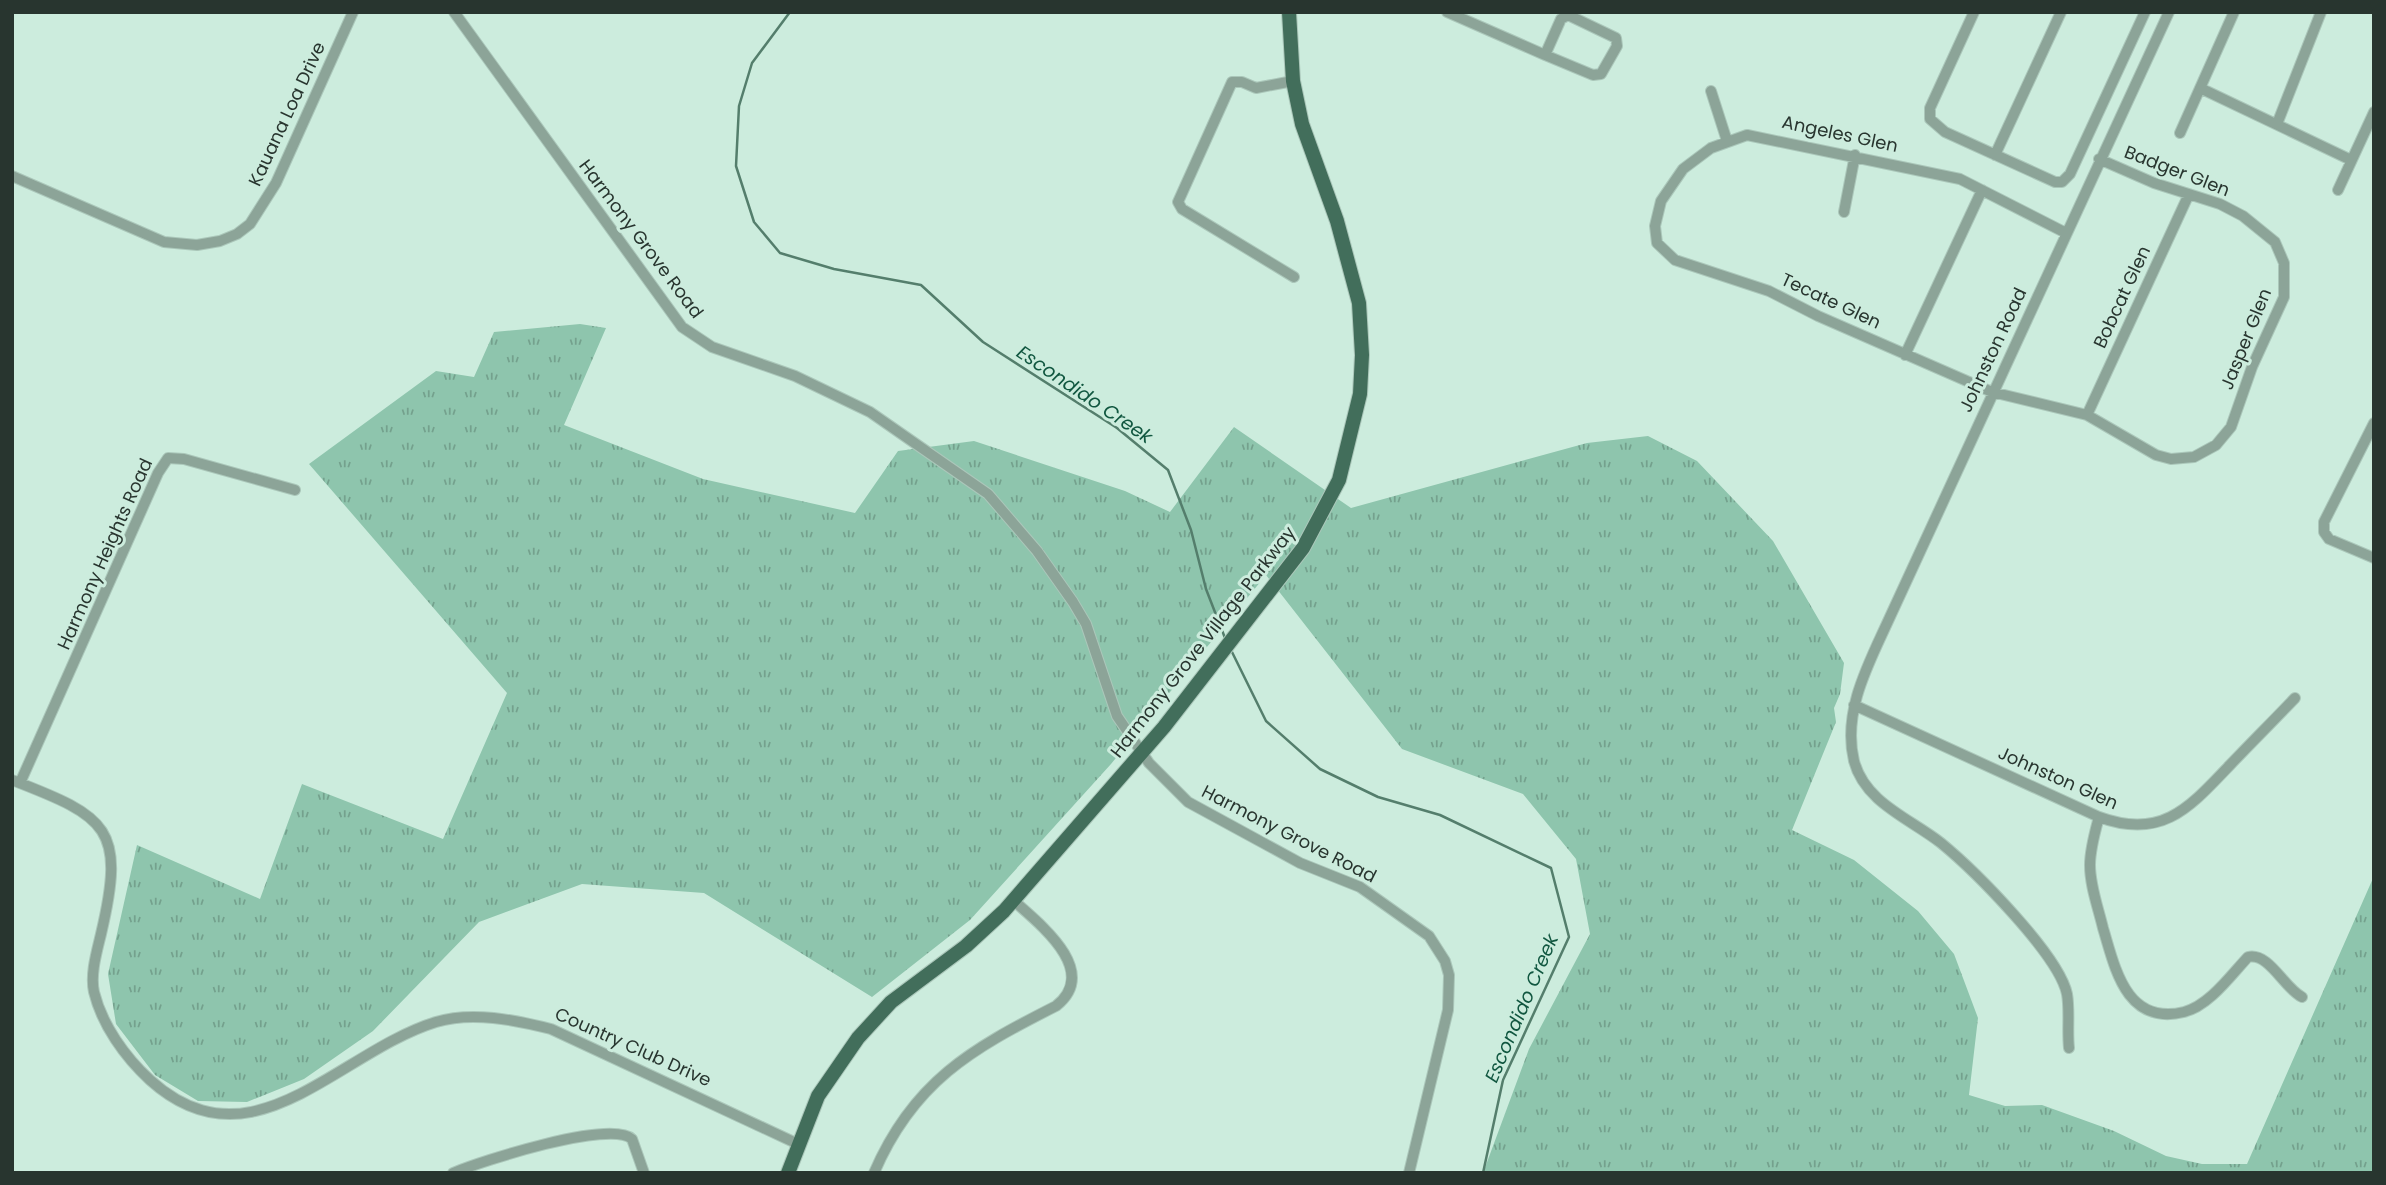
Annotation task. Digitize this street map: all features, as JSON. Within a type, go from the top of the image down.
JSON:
[{"type":"main road","name":"Harmony Grove Village Parkway","points":[[798,1144],[826,1083],[868,1026],[906,990],[980,935],[1014,901],[1164,727],[1303,548],[1339,480],[1360,394],[1362,355],[1359,303],[1337,221],[1318,176],[1302,124],[1293,81],[1289,12]]},
{"type":"main road","points":[[788,1173],[798,1144]]},
{"type":"street","name":"Kauana Loa Drive","points":[[12,176],[164,242],[197,245],[220,241],[237,234],[250,224],[276,183],[353,12]]},
{"type":"street","name":"Harmony Grove Road","points":[[454,12],[682,327],[712,346],[795,376],[870,412],[965,476],[1008,516],[1065,589],[1086,624],[1112,704],[1141,754],[1188,802],[1300,863],[1360,887],[1413,923],[1438,947],[1449,975],[1448,1010],[1409,1173]]},
{"type":"street","points":[[1447,12],[1545,55],[1593,75],[1601,75],[1617,46],[1616,38],[1568,15],[1561,19],[1545,55]]},
{"type":"street","points":[[1974,12],[1930,108],[1930,119],[1945,132],[2054,182],[2062,182],[2070,174],[2145,12]]},
{"type":"street","points":[[1996,155],[2061,12]]},
{"type":"street","name":"Johnston Road","points":[[1854,705],[1889,618],[1992,391],[2169,12]]},
{"type":"street","points":[[2180,133],[2234,12]]},
{"type":"street","points":[[2277,124],[2321,12]]},
{"type":"street","points":[[1293,81],[1255,88],[1242,82],[1232,82],[1178,202],[1182,209],[1294,277]]},
{"type":"street","points":[[2200,88],[2351,160]]},
{"type":"street","points":[[1711,91],[1727,141]]},
{"type":"street","points":[[2338,190],[2374,113]]},
{"type":"street","name":"Angeles Glen","points":[[1657,243],[1656,214],[1672,183],[1695,158],[1727,141],[1747,135],[1856,155],[1952,177],[2066,233]]},
{"type":"street","points":[[1844,212],[1856,155]]},
{"type":"street","name":"Badger Glen","points":[[2099,159],[2154,183],[2220,204],[2243,216],[2274,242]]},
{"type":"street","points":[[1905,355],[1982,190]]},
{"type":"street","name":"Bobcat Glen","points":[[2087,415],[2189,194]]},
{"type":"street","name":"Jasper Glen","points":[[2216,445],[2231,426],[2252,367],[2284,298],[2284,263],[2274,242]]},
{"type":"street","name":"Tecate Glen","points":[[1657,243],[1675,260],[1769,291],[1905,355],[1992,391],[2087,415],[2142,449],[2171,459],[2194,457],[2216,445]]},
{"type":"street","points":[[2374,423],[2324,522],[2324,532],[2329,539],[2374,558]]},
{"type":"street","name":"Harmony Heights Road","points":[[16,781],[158,473],[168,458],[184,458],[295,490]]},
{"type":"street","name":"Johnston Glen","points":[[1854,705],[2099,817],[2135,826],[2159,822],[2185,810],[2295,698]]},
{"type":"street","points":[[1854,705],[1854,760],[1863,784],[1890,809],[1941,844],[1997,896],[2057,971],[2067,993],[2069,1048]]},
{"type":"street","name":"Country Club Drive","points":[[16,781],[83,810],[97,822],[104,835],[112,854],[113,883],[95,967],[94,991],[116,1043],[144,1075],[173,1098],[202,1111],[232,1116],[285,1104],[388,1042],[437,1021],[479,1018],[551,1029],[798,1144]]},
{"type":"street","points":[[2099,817],[2090,864],[2094,895],[2118,979],[2130,998],[2149,1011],[2167,1014],[2186,1012],[2203,1003],[2248,957],[2255,956],[2266,961],[2287,986],[2302,997]]},
{"type":"street","points":[[874,1173],[901,1120],[926,1087],[956,1065],[1056,1006],[1068,994],[1073,974],[1068,958],[1014,901]]},
{"type":"street","points":[[453,1173],[531,1148],[618,1132],[632,1139],[644,1173]]},
{"type":"green space","points":[[580,324],[606,328],[564,425],[703,479],[855,513],[898,451],[974,441],[1125,491],[1170,512],[1234,427],[1351,508],[1587,443],[1648,436],[1697,461],[1773,541],[1844,663],[1840,694],[1834,708],[1836,722],[1792,830],[1854,860],[1918,911],[1954,954],[1978,1018],[1969,1095],[2005,1106],[2042,1105],[2114,1131],[2166,1156],[2202,1164],[2247,1164],[2374,876],[2374,1173],[1483,1173],[1529,1049],[1590,934],[1576,859],[1523,794],[1402,749],[1266,575],[1111,764],[970,920],[872,997],[704,893],[582,884],[479,922],[373,1031],[304,1079],[247,1102],[198,1101],[155,1075],[116,1024],[108,974],[137,845],[260,899],[302,784],[443,839],[507,693],[309,464],[436,371],[474,377],[494,332]]},
{"type":"waterway","name":"Escondido Creek","points":[[790,12],[752,63],[739,106],[736,166],[754,222],[780,253],[834,269],[921,285],[983,342],[1117,428],[1168,470],[1191,530],[1206,589],[1225,638]]},
{"type":"waterway","name":"Escondido Creek","points":[[1231,650],[1266,721],[1320,769],[1378,797],[1440,815],[1551,868],[1569,937],[1503,1080],[1483,1173]]}]
